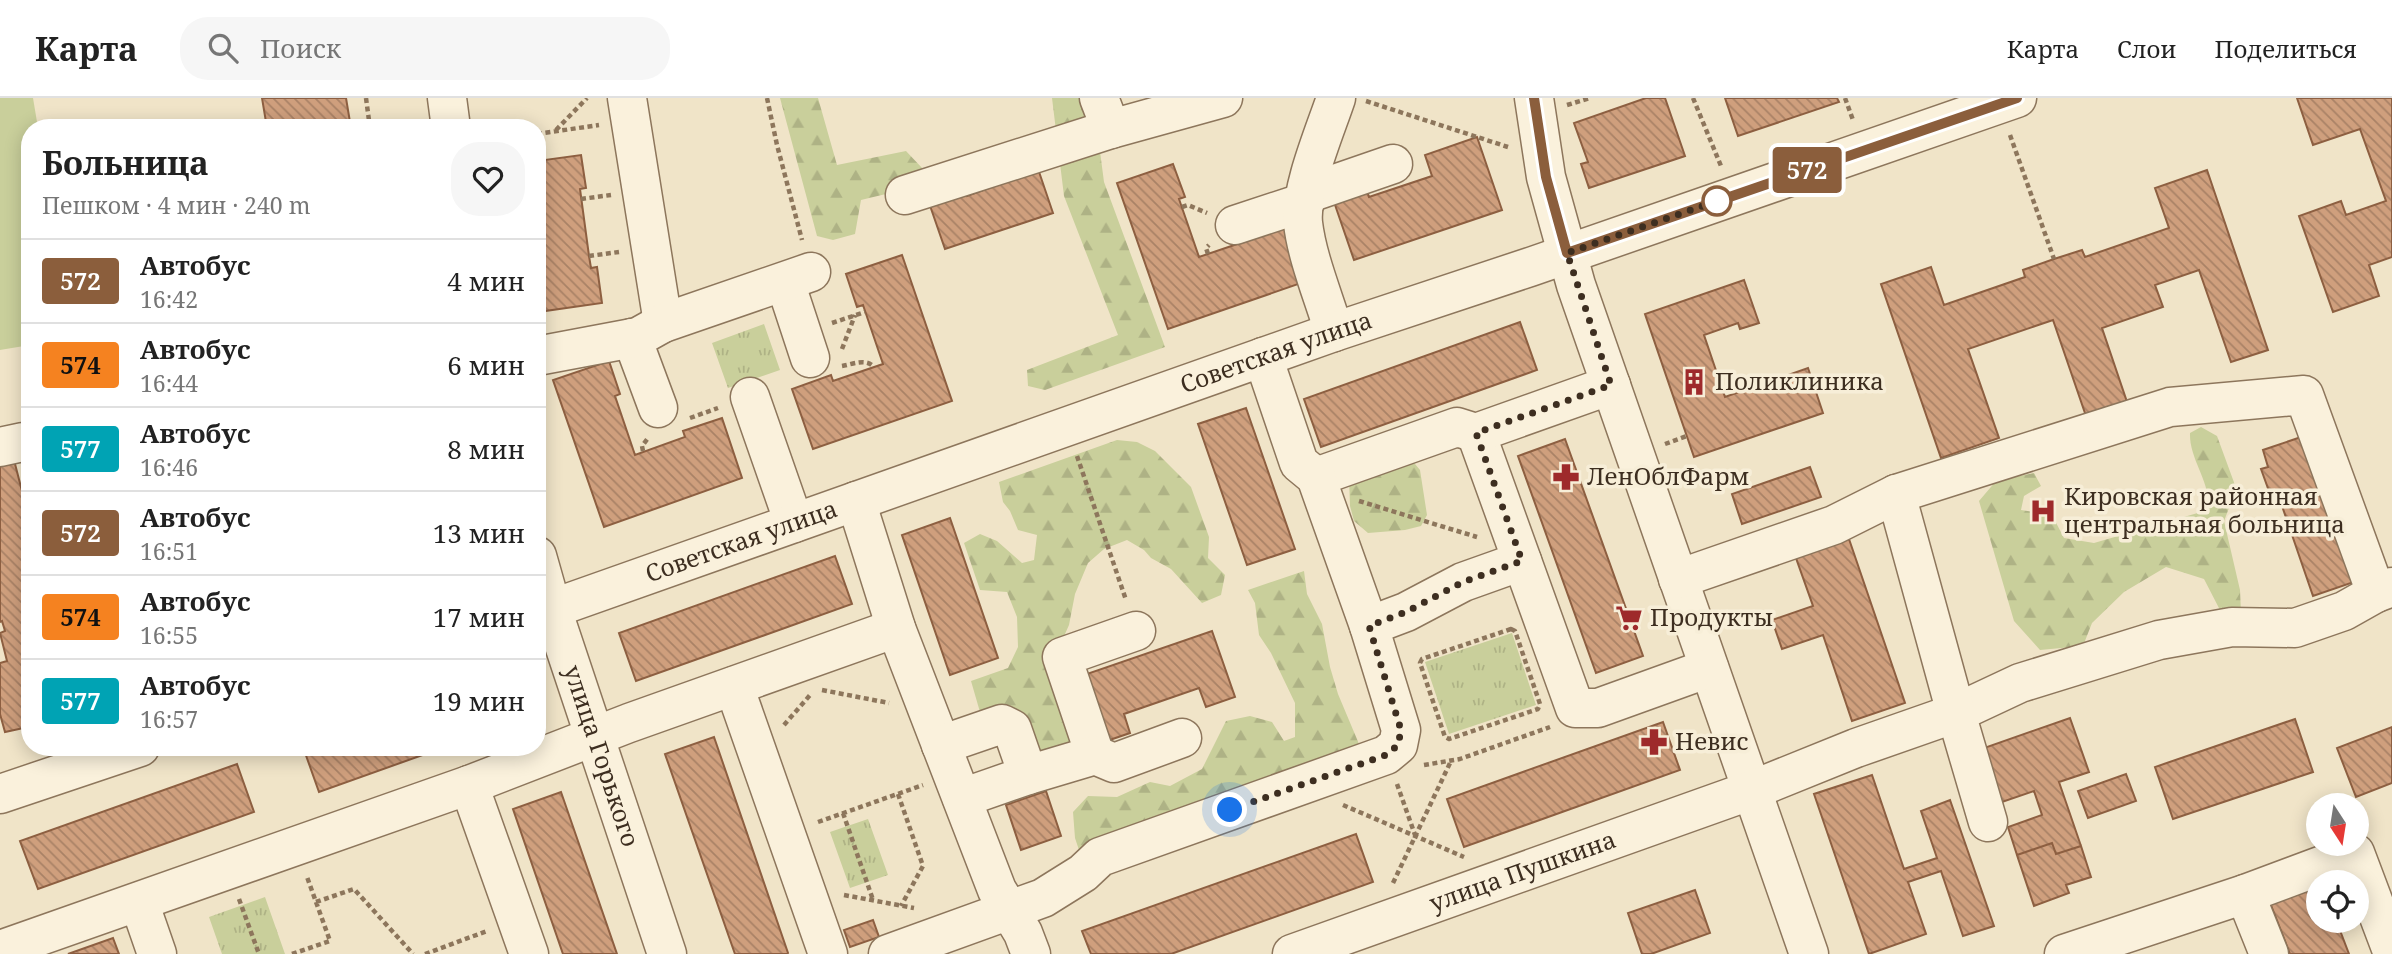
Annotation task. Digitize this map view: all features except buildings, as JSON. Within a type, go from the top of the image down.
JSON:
[{"type":"street","points":[[447,98],[450,119]]},
{"type":"street","points":[[905,195],[1105,113],[1223,98]]},
{"type":"street","points":[[1334,332],[1303,221],[1306,198],[1337,99]]},
{"type":"street","points":[[1548,102],[1546,177],[1567,253],[1809,954]]},
{"type":"street","name":"Советская улица","points":[[546,611],[1334,332],[2002,108]]},
{"type":"street","points":[[629,109],[657,408]]},
{"type":"street","points":[[1235,225],[1393,164]]},
{"type":"street","points":[[546,354],[648,330],[798,277],[810,358]]},
{"type":"street","points":[[888,954],[1043,898],[1083,873],[1101,857],[1386,755],[1398,745],[1401,730],[1369,626],[1318,483],[1299,464],[1262,357]]},
{"type":"street","points":[[1318,483],[1457,427],[1476,433],[1611,385]]},
{"type":"street","points":[[1678,579],[1834,525],[1896,494],[2170,407],[2304,395],[2384,590]]},
{"type":"street","points":[[750,397],[794,523]]},
{"type":"street","points":[[1476,433],[1575,708],[1598,708],[1709,668]]},
{"type":"street","points":[[0,447],[21,442]]},
{"type":"street","points":[[1896,494],[1988,822]]},
{"type":"street","points":[[856,501],[896,628],[998,890],[1023,933],[1031,954]]},
{"type":"street","points":[[1369,626],[1406,612],[1520,555]]},
{"type":"street","name":"улица Пушкина","points":[[1292,954],[1752,790],[1857,748],[1956,713],[2021,683],[2159,640],[2232,627],[2295,628],[2344,611],[2384,590]]},
{"type":"street","name":"улица Горького","points":[[546,614],[594,736],[667,954]]},
{"type":"street","points":[[546,755],[896,628]]},
{"type":"street","points":[[1095,755],[1062,657],[1136,631]]},
{"type":"street","points":[[756,680],[828,954]]},
{"type":"street","points":[[952,772],[1002,724],[1012,729],[1028,775]]},
{"type":"street","points":[[952,772],[1028,775],[1095,755],[1114,763],[1182,738]]},
{"type":"street","points":[[0,794],[113,756]]},
{"type":"street","points":[[3,947],[139,902],[543,756]]},
{"type":"street","points":[[468,785],[523,937]]},
{"type":"street","points":[[2064,954],[2245,894],[2355,853],[2392,951]]},
{"type":"street","points":[[2245,894],[2269,954]]},
{"type":"street","points":[[139,902],[157,954]]},
{"type":"path","points":[[366,98],[369,119]]},
{"type":"path","points":[[555,131],[587,98]]},
{"type":"path","points":[[767,98],[798,277]]},
{"type":"path","points":[[1548,102],[1590,98]]},
{"type":"path","points":[[1693,98],[1722,170]]},
{"type":"path","points":[[1845,98],[1854,124]]},
{"type":"path","points":[[1337,99],[1512,148]]},
{"type":"path","points":[[2002,108],[2054,259]]},
{"type":"path","points":[[546,132],[629,109]]},
{"type":"path","points":[[855,315],[834,368],[863,362],[874,367]]},
{"type":"path","points":[[1656,447],[1687,436]]},
{"type":"path","points":[[1075,451],[1136,631]]},
{"type":"path","points":[[1318,483],[1520,555]]},
{"type":"path","points":[[1511,629],[1516,631],[1540,704],[1538,709],[1449,739],[1445,737],[1420,663],[1422,659],[1511,629]]},
{"type":"path","points":[[756,680],[928,710]]},
{"type":"path","points":[[756,680],[788,737]]},
{"type":"path","points":[[1386,755],[1415,836]]},
{"type":"path","points":[[1388,894],[1451,760]]},
{"type":"path","points":[[818,822],[952,772]]},
{"type":"path","points":[[898,794],[923,866],[901,906]]},
{"type":"path","points":[[1340,804],[1465,857]]},
{"type":"path","points":[[814,810],[822,834]]},
{"type":"path","points":[[843,813],[874,900]]},
{"type":"path","points":[[839,883],[844,895],[915,908]]},
{"type":"path","points":[[316,902],[354,889],[413,954]]},
{"type":"path","points":[[241,903],[259,954]]},
{"type":"path","points":[[292,954],[330,941],[320,912]]},
{"type":"path","points":[[425,954],[523,937]]},
{"type":"green space","points":[[0,98],[33,98],[36,119],[21,119],[21,346],[0,350]]},
{"type":"green space","points":[[780,98],[818,98],[837,165],[906,151],[923,169],[919,186],[861,200],[855,234],[833,240],[817,236]]},
{"type":"green space","points":[[1052,98],[1093,98],[1104,182],[1165,347],[1045,390],[1028,386],[1027,370],[1118,335],[1064,196]]},
{"type":"green space","points":[[764,324],[780,370],[728,388],[712,343]]},
{"type":"green space","points":[[2201,427],[2217,436],[2239,496],[2236,503],[2229,508],[2224,521],[2240,590],[2241,613],[2221,612],[2204,579],[2166,567],[2124,592],[2092,623],[2083,646],[2040,650],[2014,621],[1979,501],[1996,481],[2034,473],[2041,486],[2024,496],[2021,510],[2052,515],[2064,538],[2094,543],[2208,510],[2207,490],[2193,453],[2190,433]]},
{"type":"green space","points":[[1117,440],[1137,442],[1155,451],[1191,487],[1209,537],[1208,558],[1225,575],[1221,595],[1202,603],[1171,569],[1127,540],[1104,549],[1088,563],[1075,594],[1069,625],[1057,652],[1082,727],[1056,776],[980,712],[971,681],[1008,668],[1018,647],[1017,617],[1007,592],[980,590],[964,543],[980,534],[997,541],[1022,563],[1034,560],[1037,535],[1018,530],[1003,502],[999,482]]},
{"type":"green space","points":[[1410,458],[1420,470],[1427,515],[1421,526],[1368,533],[1354,521],[1350,506],[1349,478]]},
{"type":"green space","points":[[1304,571],[1307,594],[1322,624],[1338,694],[1367,763],[1081,856],[1075,838],[1073,812],[1088,796],[1117,797],[1150,782],[1170,786],[1202,769],[1226,721],[1250,716],[1272,722],[1284,741],[1295,737],[1295,703],[1271,653],[1259,635],[1255,603],[1248,590]]},
{"type":"green space","points":[[1512,633],[1536,705],[1449,734],[1425,662]]},
{"type":"green space","points":[[868,819],[888,875],[850,888],[830,832]]},
{"type":"green space","points":[[265,897],[285,954],[222,954],[209,917]]},
{"type":"bus line","name":"572","points":[[1534,98],[1546,177],[1567,253],[2017,98]]},
{"type":"place","name":"Поликлиника","points":[[1694,382]]},
{"type":"place","name":"ЛенОблФарм","points":[[1566,477]]},
{"type":"place","name":"Кировская районная центральная больница","points":[[2043,511]]},
{"type":"place","name":"Продукты","points":[[1629,618]]},
{"type":"place","name":"Невис","points":[[1654,742]]},
{"type":"route","points":[[1230,810],[1386,755],[1398,745],[1401,730],[1369,626],[1406,612],[1463,582],[1522,561],[1476,433],[1611,385],[1567,253],[1717,201]]}]
